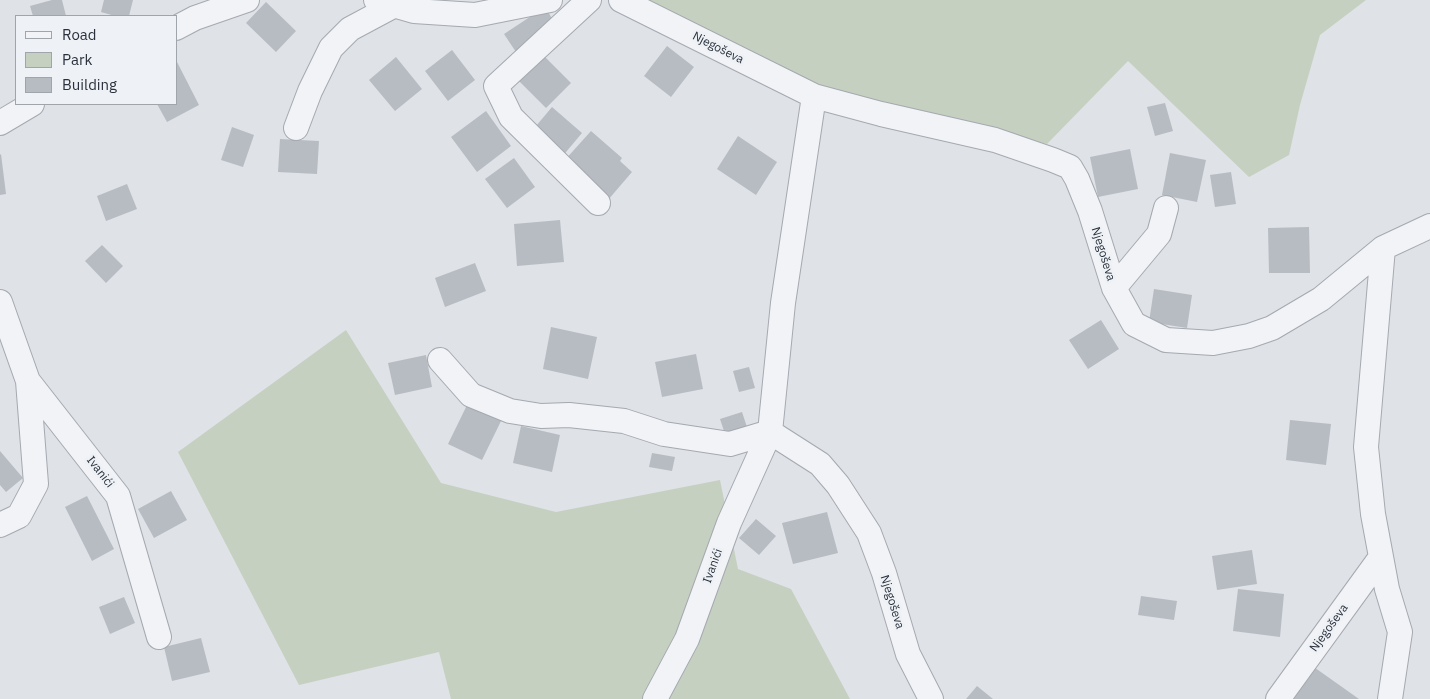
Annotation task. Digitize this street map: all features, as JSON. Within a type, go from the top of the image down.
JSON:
[{"type":"street","points":[[185,15],[247,0]]},
{"type":"street","points":[[296,128],[310,91],[331,48],[350,29],[386,3],[414,11],[470,8],[550,0]]},
{"type":"street","points":[[589,0],[496,86],[511,117],[598,203]]},
{"type":"street","name":"Njegoševa","points":[[621,0],[814,96],[881,114],[995,140],[1053,160],[1070,168],[1077,179],[1090,211],[1114,288],[1134,324],[1166,340],[1213,344],[1249,336],[1272,328],[1321,299],[1383,248],[1430,226]]},
{"type":"street","points":[[440,360],[471,395],[510,411],[541,416],[569,415],[624,421],[664,434],[730,444],[770,432],[783,303],[814,96]]},
{"type":"street","points":[[0,123],[30,105]]},
{"type":"street","points":[[1114,288],[1159,234],[1166,208]]},
{"type":"street","points":[[1383,248],[1366,448],[1373,514],[1387,588],[1400,632],[1390,699]]},
{"type":"street","name":"Ivanići","points":[[0,302],[28,381],[36,484],[19,516],[0,525]]},
{"type":"street","name":"Ivanići","points":[[28,381],[118,496],[159,637]]},
{"type":"street","name":"Njegoševa","points":[[770,432],[820,464],[838,485],[869,532],[884,573],[908,654],[931,699]]},
{"type":"street","name":"Ivanići","points":[[655,699],[686,639],[729,523],[770,432]]},
{"type":"street","name":"Njegoševa","points":[[1278,699],[1381,557]]},
{"type":"green space","points":[[644,0],[1366,0],[1320,35],[1300,105],[1289,155],[1249,177],[1128,61],[1047,144],[820,87]]},
{"type":"green space","points":[[346,330],[441,483],[556,512],[720,480],[738,569],[791,589],[850,699],[451,699],[439,652],[299,685],[178,452]]},
{"type":"building","points":[[52,0],[62,0],[66,15],[33,15],[30,6]]},
{"type":"building","points":[[104,0],[133,0],[129,15],[112,15],[101,12]]},
{"type":"building","points":[[266,2],[296,31],[276,52],[246,23]]},
{"type":"building","points":[[545,7],[556,25],[516,52],[504,34]]},
{"type":"building","points":[[667,46],[694,67],[671,97],[644,76]]},
{"type":"building","points":[[452,50],[475,80],[448,101],[425,71]]},
{"type":"building","points":[[542,54],[571,83],[546,108],[517,79]]},
{"type":"building","points":[[396,57],[422,89],[395,111],[369,80]]},
{"type":"building","points":[[178,64],[199,105],[167,122],[158,105],[178,105]]},
{"type":"building","points":[[1165,103],[1173,131],[1155,136],[1147,107]]},
{"type":"building","points":[[552,107],[582,133],[561,158],[531,132]]},
{"type":"building","points":[[486,111],[511,146],[477,172],[451,137]]},
{"type":"building","points":[[232,127],[254,135],[243,167],[221,160]]},
{"type":"building","points":[[591,131],[622,158],[620,161],[632,172],[608,200],[564,161]]},
{"type":"building","points":[[738,136],[777,162],[756,195],[717,169]]},
{"type":"building","points":[[280,139],[319,141],[317,174],[278,172]]},
{"type":"building","points":[[1130,149],[1138,189],[1098,197],[1090,157]]},
{"type":"building","points":[[1170,153],[1206,160],[1197,202],[1162,195]]},
{"type":"building","points":[[0,155],[6,194],[0,195]]},
{"type":"building","points":[[514,158],[535,187],[507,208],[485,179]]},
{"type":"building","points":[[1231,172],[1236,204],[1215,207],[1210,175]]},
{"type":"building","points":[[127,184],[137,209],[106,221],[97,196]]},
{"type":"building","points":[[560,220],[564,262],[517,266],[514,224]]},
{"type":"building","points":[[1309,227],[1310,273],[1269,273],[1268,228]]},
{"type":"building","points":[[102,245],[123,266],[106,283],[85,261]]},
{"type":"building","points":[[475,263],[486,291],[445,307],[435,278]]},
{"type":"building","points":[[1154,289],[1192,295],[1187,328],[1149,322]]},
{"type":"building","points":[[1101,320],[1119,349],[1088,369],[1069,340]]},
{"type":"building","points":[[551,327],[597,337],[588,379],[543,369]]},
{"type":"building","points":[[696,354],[703,389],[662,397],[655,362]]},
{"type":"building","points":[[426,355],[432,387],[395,395],[388,363]]},
{"type":"building","points":[[749,367],[755,388],[739,392],[733,371]]},
{"type":"building","points":[[468,403],[502,419],[482,460],[448,444]]},
{"type":"building","points":[[742,412],[747,427],[725,434],[720,419]]},
{"type":"building","points":[[1290,420],[1331,424],[1326,465],[1286,460]]},
{"type":"building","points":[[521,426],[560,435],[552,472],[513,463]]},
{"type":"building","points":[[0,451],[23,478],[6,492],[0,485]]},
{"type":"building","points":[[652,453],[675,457],[672,471],[649,467]]},
{"type":"building","points":[[171,491],[187,520],[154,538],[138,509]]},
{"type":"building","points":[[87,496],[114,549],[92,561],[65,507]]},
{"type":"building","points":[[827,512],[838,553],[793,564],[782,523]]},
{"type":"building","points":[[756,519],[776,536],[759,555],[739,538]]},
{"type":"building","points":[[1252,550],[1257,584],[1217,590],[1212,556]]},
{"type":"building","points":[[1238,589],[1284,594],[1280,637],[1233,631]]},
{"type":"building","points":[[1141,596],[1177,601],[1174,620],[1138,615]]},
{"type":"building","points":[[124,597],[135,623],[110,634],[99,607]]},
{"type":"building","points":[[201,638],[210,672],[172,681],[164,647]]},
{"type":"building","points":[[1311,665],[1359,699],[1293,699],[1289,696]]},
{"type":"building","points":[[977,686],[993,699],[966,699]]}]
